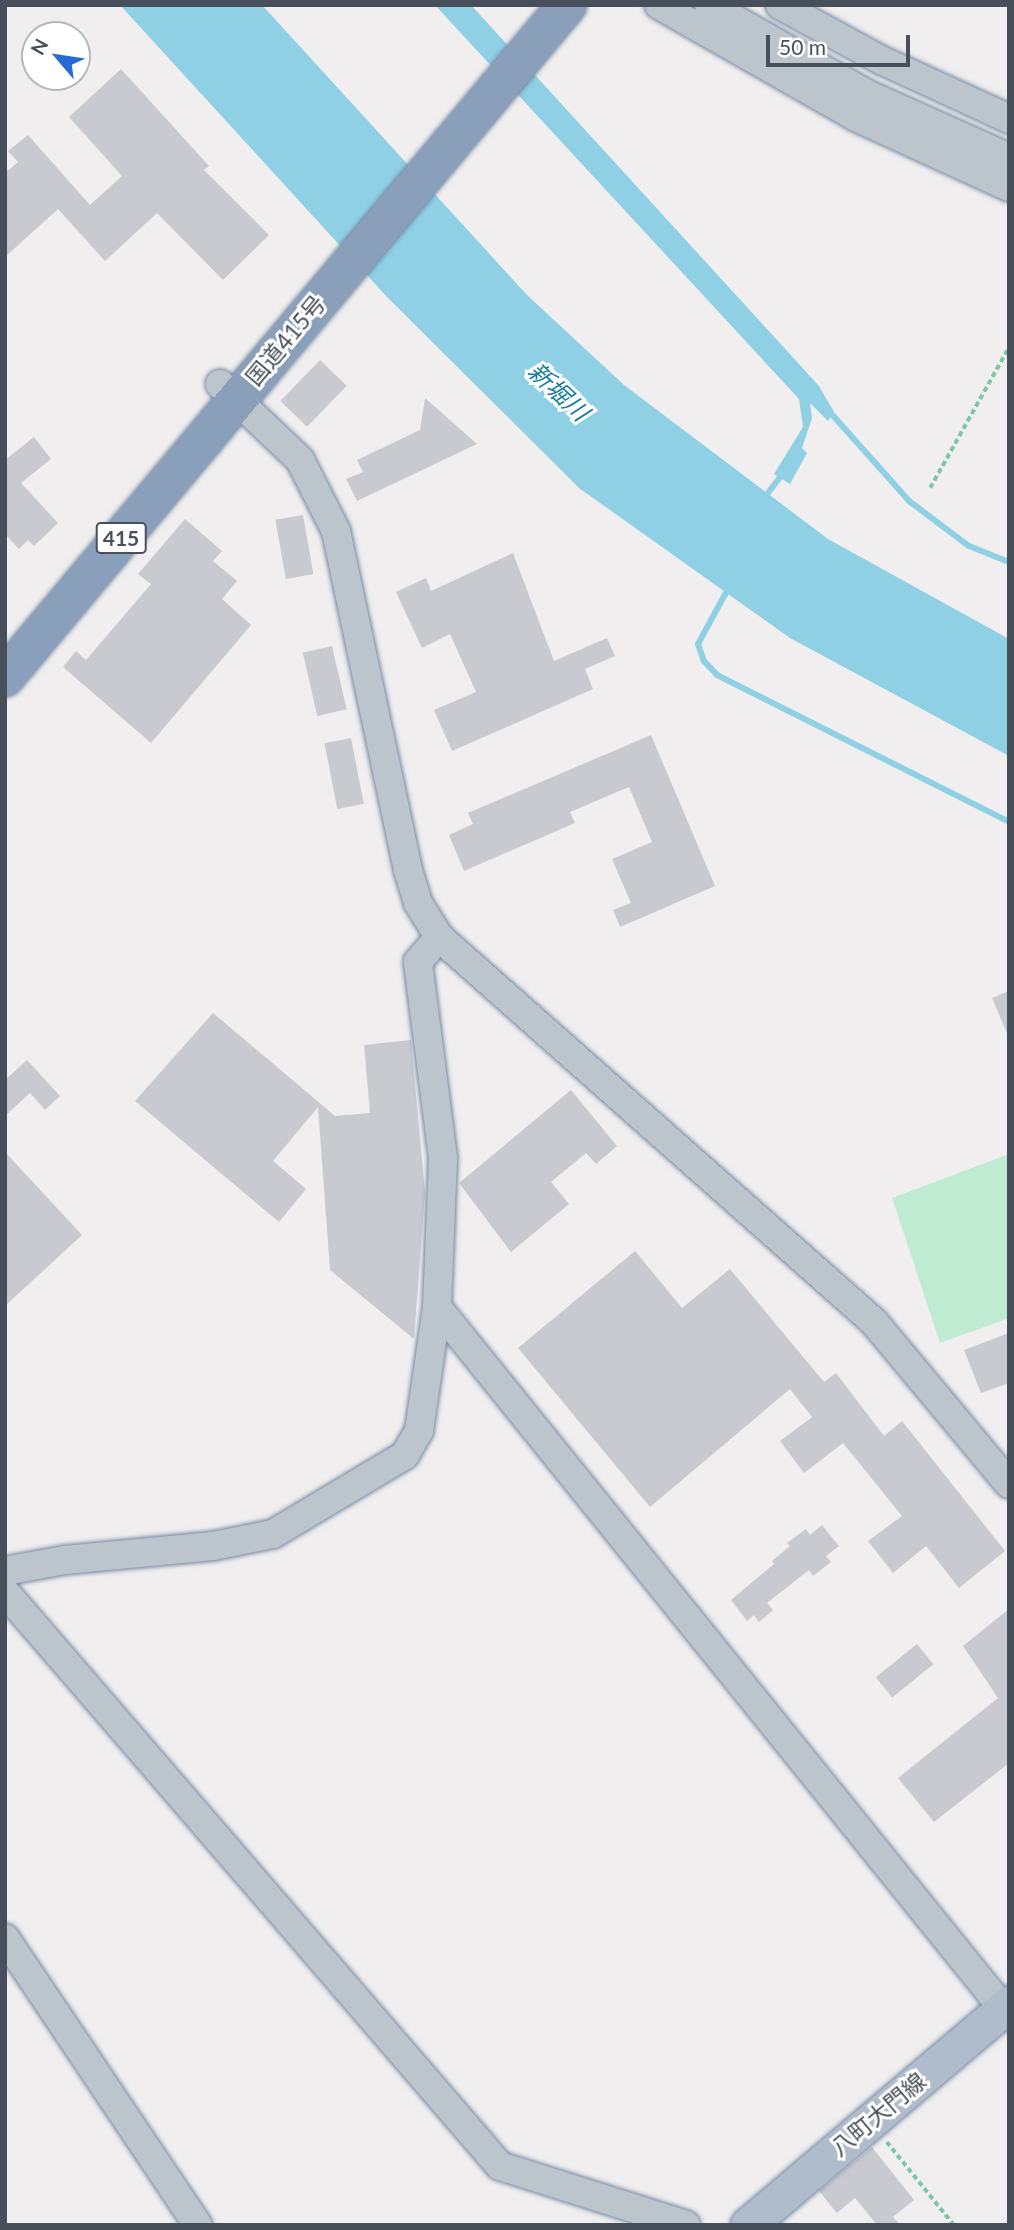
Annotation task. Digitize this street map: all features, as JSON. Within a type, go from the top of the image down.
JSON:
[{"type":"highway","name":"国道415号","points":[[5,677],[228,391],[484,84],[527,27],[567,5]]},
{"type":"highway","name":"国道415号","points":[[5,637],[228,391]]},
{"type":"main road","name":"八町大門線","points":[[748,2225],[1007,2010]]},
{"type":"street","points":[[659,5],[856,117],[1009,187]]},
{"type":"street","points":[[709,5],[869,95],[1009,158]]},
{"type":"street","points":[[780,5],[881,60],[1009,119]]},
{"type":"street","points":[[228,391],[300,460],[336,531],[408,870],[418,904],[439,937],[874,1322],[1009,1483]]},
{"type":"street","points":[[5,1571],[65,1560],[213,1546],[273,1534],[405,1455],[419,1431],[437,1307],[443,1158],[418,962],[439,937]]},
{"type":"street","points":[[437,1307],[1007,2010]]},
{"type":"street","points":[[5,1592],[500,2166],[686,2225]]},
{"type":"street","points":[[5,1938],[198,2225]]},
{"type":"path","points":[[930,488],[1009,347]]},
{"type":"path","points":[[870,2121],[954,2225]]},
{"type":"green space","points":[[1009,1154],[1009,1318],[940,1343],[892,1198]]},
{"type":"water","name":"新堀川","points":[[120,5],[262,5],[527,295],[624,385],[828,539],[1009,639],[1009,756],[790,638],[579,488],[387,297]]},
{"type":"water","points":[[435,5],[471,5],[819,386],[834,412],[828,421],[810,403],[812,418],[802,448],[807,453],[790,484],[774,474],[803,427],[799,399]]},
{"type":"building","points":[[121,69],[209,166],[204,170],[269,235],[223,280],[157,213],[105,261],[58,209],[5,257],[5,173],[18,162],[8,151],[28,135],[90,205],[122,176],[69,117]]},
{"type":"building","points":[[320,360],[347,386],[307,427],[280,401]]},
{"type":"building","points":[[425,398],[477,444],[357,501],[346,479],[363,472],[357,460],[420,430]]},
{"type":"building","points":[[34,437],[51,459],[21,483],[58,523],[34,546],[28,540],[19,549],[5,534],[5,460]]},
{"type":"building","points":[[303,515],[313,574],[286,579],[275,520]]},
{"type":"building","points":[[185,519],[222,551],[213,561],[237,581],[222,599],[251,625],[151,743],[63,667],[76,651],[86,660],[151,584],[138,574]]},
{"type":"building","points":[[513,553],[554,661],[607,638],[615,656],[585,669],[593,689],[452,751],[434,710],[476,692],[450,634],[422,648],[396,592],[426,578],[431,591]]},
{"type":"building","points":[[332,646],[347,709],[317,716],[303,653]]},
{"type":"building","points":[[651,735],[715,886],[620,927],[613,910],[631,903],[612,859],[652,842],[629,787],[570,812],[575,823],[464,871],[449,835],[473,824],[468,813]]},
{"type":"building","points":[[351,738],[364,804],[337,809],[324,743]]},
{"type":"building","points":[[1009,991],[1009,1038],[992,998]]},
{"type":"building","points":[[213,1013],[335,1116],[370,1113],[364,1045],[411,1040],[425,1193],[414,1339],[330,1270],[318,1107],[273,1161],[306,1189],[279,1222],[135,1101]]},
{"type":"building","points":[[27,1060],[60,1096],[45,1110],[30,1093],[5,1116],[5,1080]]},
{"type":"building","points":[[571,1090],[617,1146],[596,1164],[586,1153],[551,1182],[569,1204],[511,1252],[459,1183]]},
{"type":"building","points":[[5,1152],[82,1235],[5,1306]]},
{"type":"building","points":[[635,1251],[682,1308],[730,1269],[824,1382],[836,1373],[884,1436],[902,1421],[1005,1551],[959,1588],[926,1546],[893,1573],[868,1541],[902,1516],[843,1443],[804,1473],[780,1441],[812,1417],[790,1389],[650,1507],[518,1348]]},
{"type":"building","points":[[1009,1333],[1009,1383],[981,1393],[964,1350]]},
{"type":"building","points":[[822,1525],[839,1546],[826,1556],[831,1562],[813,1576],[809,1570],[767,1603],[773,1610],[759,1622],[754,1615],[747,1621],[731,1600],[774,1564],[772,1561],[790,1546],[787,1543],[806,1529],[810,1535]]},
{"type":"building","points":[[1009,1609],[1009,1763],[934,1822],[898,1778],[998,1698],[963,1646]]},
{"type":"building","points":[[917,1644],[933,1664],[892,1698],[876,1677]]},
{"type":"building","points":[[872,2147],[914,2200],[893,2217],[900,2225],[877,2225],[855,2198],[837,2213],[819,2191]]},
{"type":"waterway","points":[[828,410],[909,501],[969,546],[1009,562]]},
{"type":"waterway","points":[[762,501],[783,473]]},
{"type":"waterway","points":[[729,587],[698,644],[704,661],[717,675],[1009,822]]}]
